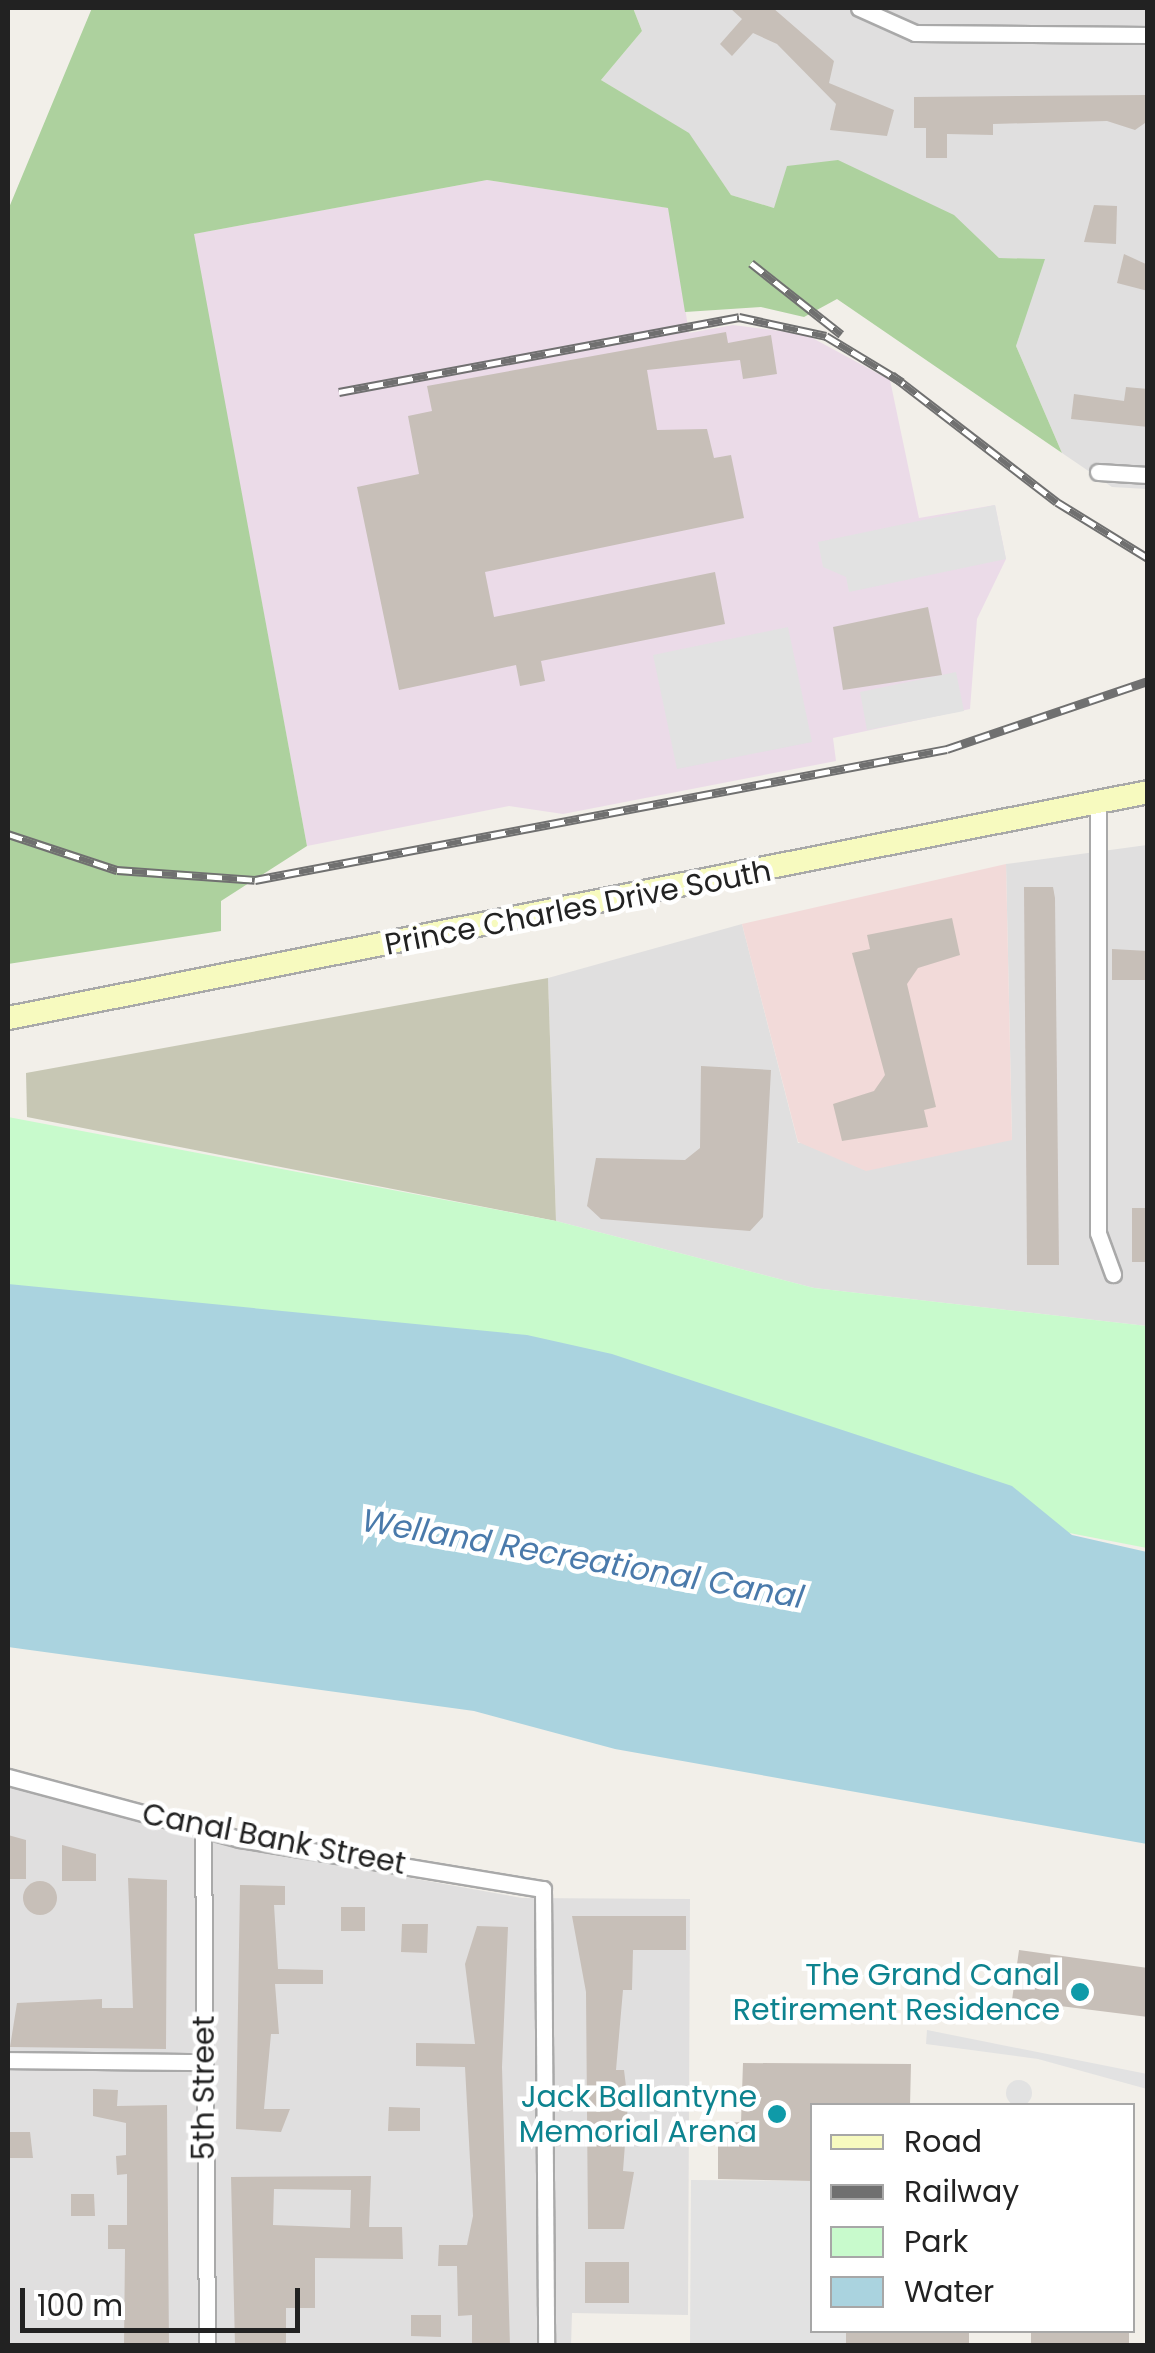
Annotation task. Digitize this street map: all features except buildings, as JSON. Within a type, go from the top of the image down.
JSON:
[{"type":"main road","name":"Prince Charles Drive South","points":[[8,1018],[1148,792]]},
{"type":"street","points":[[859,8],[915,32],[1148,35]]},
{"type":"street","points":[[1098,472],[1148,475]]},
{"type":"street","points":[[1098,800],[1098,1233],[1114,1274]]},
{"type":"street","name":"Canal Bank Street","points":[[8,1776],[203,1830],[543,1888],[546,2346]]},
{"type":"street","name":"5th Street","points":[[203,1830],[207,2346]]},
{"type":"street","points":[[8,2060],[204,2062]]},
{"type":"shaded area","points":[[633,8],[1147,8],[1147,489],[1112,487],[1062,453],[1016,346],[1044,259],[999,258],[953,215],[774,208],[731,195],[688,133],[601,80],[642,31]]},
{"type":"shaded area","points":[[487,180],[669,208],[689,333],[733,325],[805,334],[890,380],[919,518],[995,505],[1006,559],[977,619],[970,709],[833,738],[836,761],[563,814],[509,806],[307,846],[193,234]]},
{"type":"shaded area","points":[[995,505],[1006,559],[849,592],[846,577],[823,567],[818,542]]},
{"type":"shaded area","points":[[788,627],[812,742],[677,769],[653,655]]},
{"type":"shaded area","points":[[956,672],[964,711],[867,730],[860,692]]},
{"type":"shaded area","points":[[1147,845],[1147,1326],[814,1288],[556,1221],[548,978],[742,924],[798,1143],[1012,1140],[1006,864]]},
{"type":"shaded area","points":[[1006,864],[1012,1140],[866,1171],[798,1142],[742,924]]},
{"type":"shaded area","points":[[548,978],[556,1221],[27,1117],[26,1073]]},
{"type":"shaded area","points":[[8,1783],[210,1842],[522,1898],[690,1899],[688,2315],[572,2313],[571,2346],[8,2345]]},
{"type":"shaded area","points":[[927,2030],[1147,2074],[1147,2089],[1038,2059],[926,2044]]},
{"type":"shaded area","points":[[1014,2081],[1024,2081],[1031,2088],[1027,2103],[1011,2103],[1007,2098],[1007,2088]]},
{"type":"shaded area","points":[[691,2180],[810,2181],[810,2333],[846,2333],[846,2345],[690,2346]]},
{"type":"green space","points":[[92,8],[633,8],[642,31],[601,80],[689,133],[731,195],[774,208],[787,166],[838,160],[954,215],[999,258],[1045,259],[1016,346],[1062,453],[837,299],[804,317],[761,307],[685,312],[668,208],[487,180],[194,234],[307,846],[221,901],[221,931],[8,964],[8,210]]},
{"type":"green space","points":[[8,1117],[556,1221],[814,1288],[1147,1326],[1147,1548],[8,1328]]},
{"type":"water","name":"Welland Recreational Canal","points":[[8,1284],[527,1335],[612,1354],[1012,1486],[1072,1535],[1147,1552],[1147,1844],[615,1749],[474,1711],[8,1647]]},
{"type":"railway","points":[[751,263],[841,334]]},
{"type":"railway","points":[[339,392],[739,317],[826,336],[902,382]]},
{"type":"railway","points":[[892,375],[1057,502],[1148,558]]},
{"type":"railway","points":[[8,834],[117,870],[255,880],[947,749],[1148,681]]},
{"type":"place","name":"The Grand Canal Retirement Residence","points":[[1080,1992]]},
{"type":"place","name":"Jack Ballantyne Memorial Arena","points":[[777,2114]]}]
